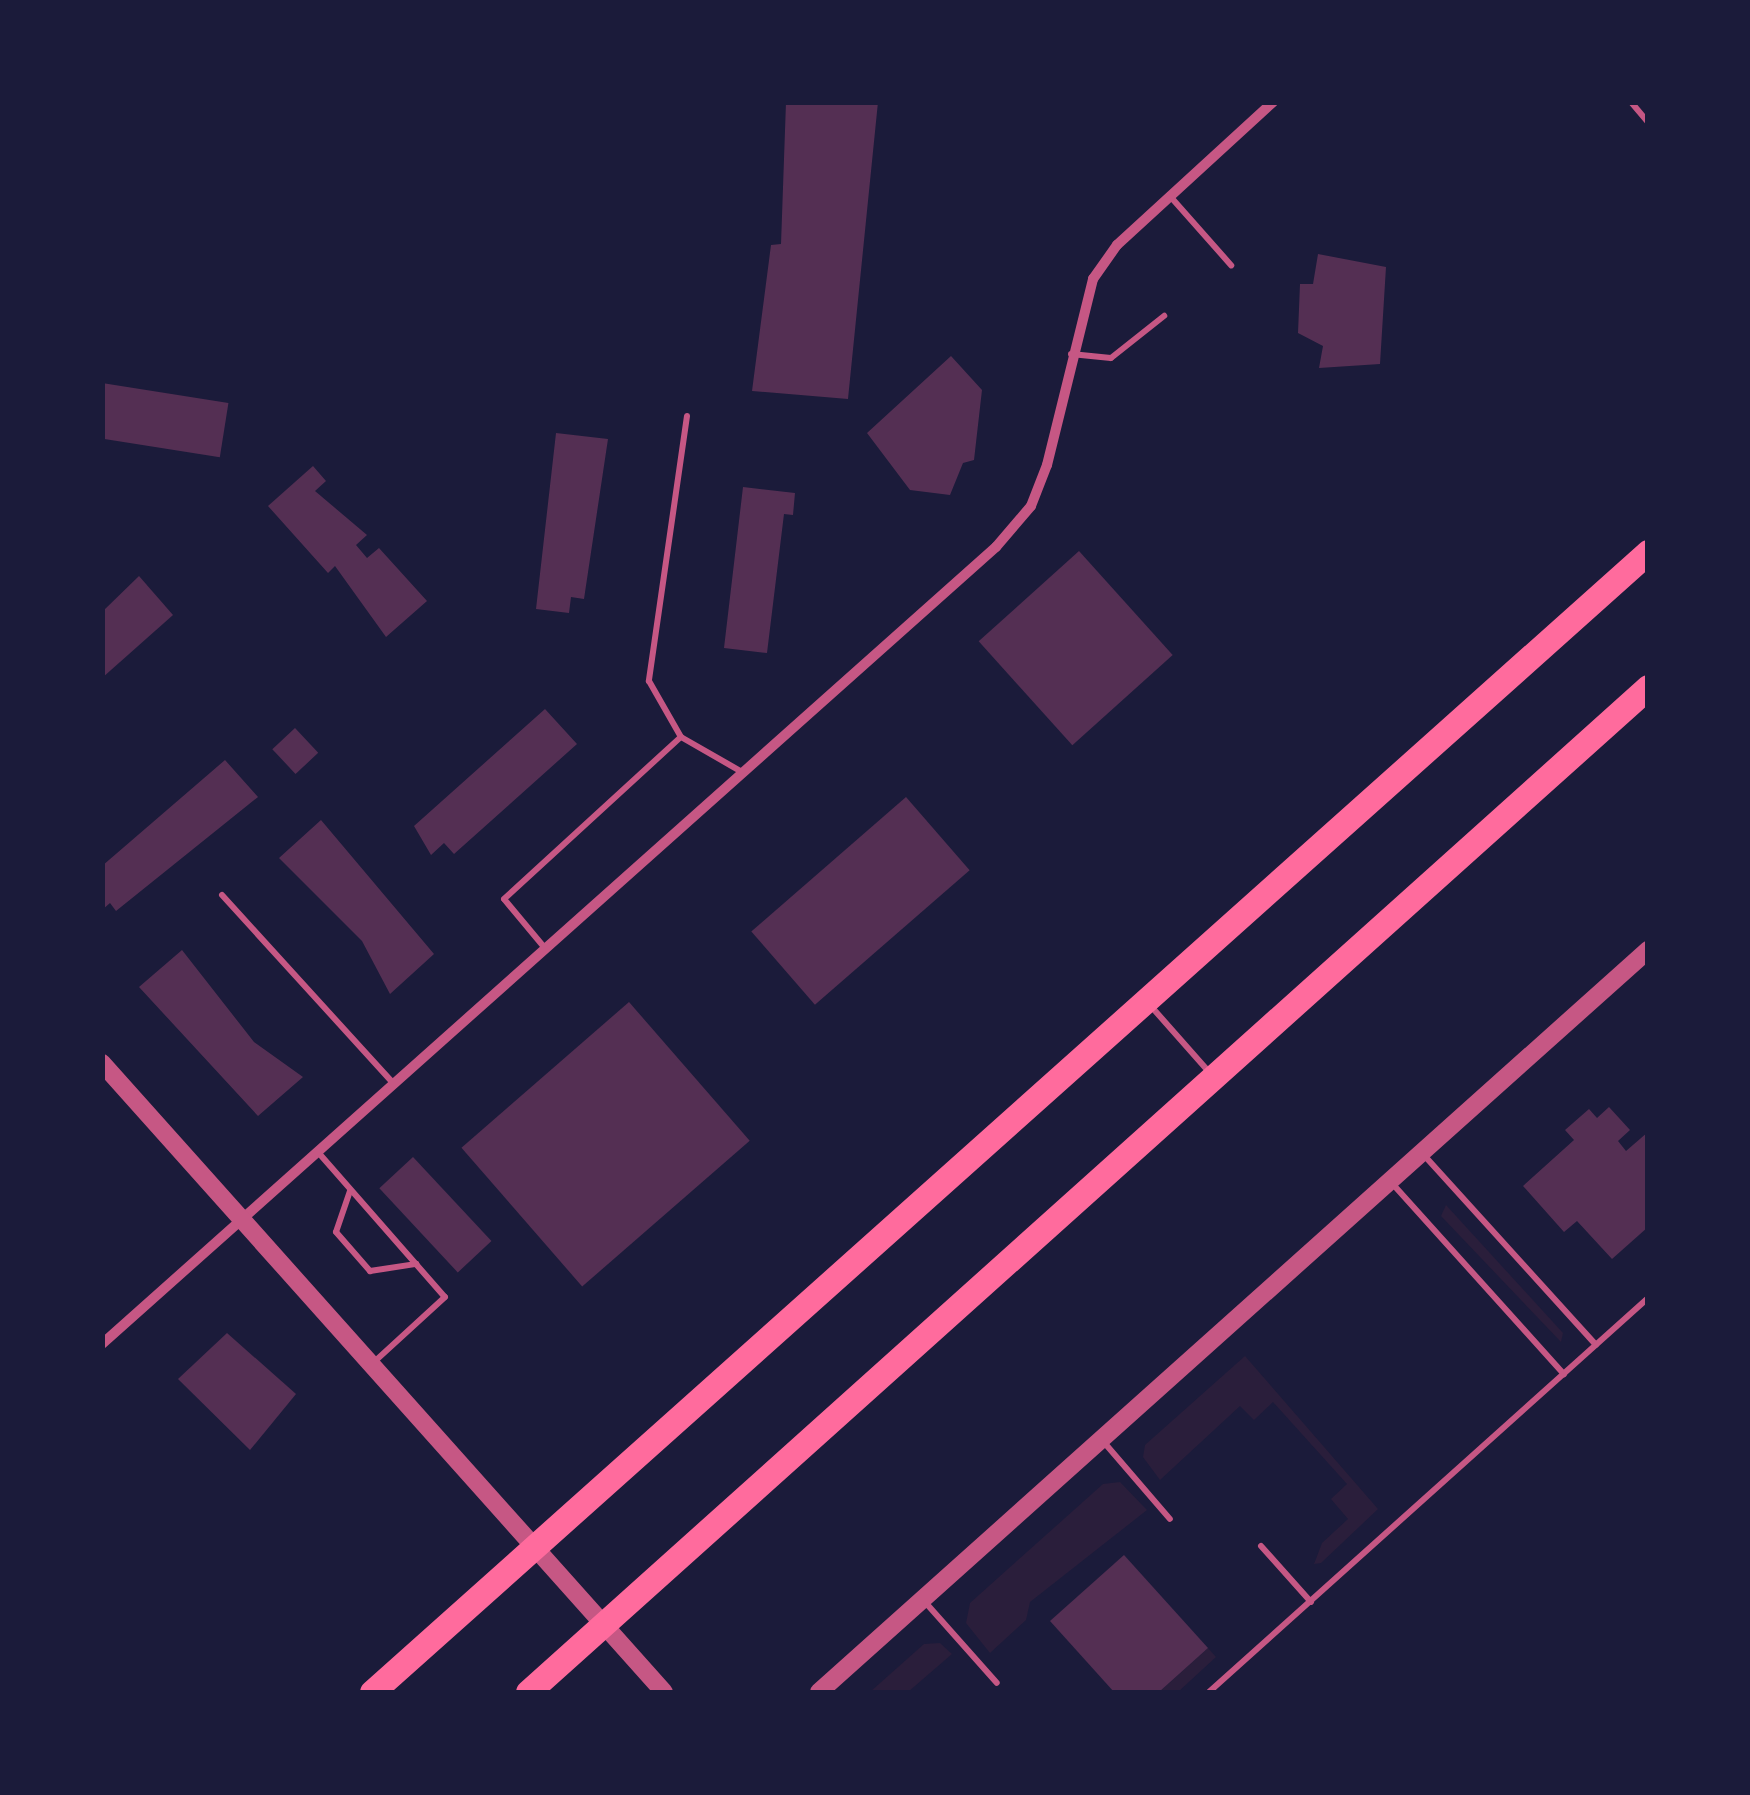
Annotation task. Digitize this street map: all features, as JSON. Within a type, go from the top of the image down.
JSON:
[{"type":"highway","points":[[372,1692],[1648,552]]},
{"type":"highway","points":[[528,1692],[1648,689]]},
{"type":"street","points":[[102,1344],[742,772],[1031,506],[1093,279],[1169,195],[1273,102]]},
{"type":"street","points":[[820,1692],[1648,950]]},
{"type":"street","points":[[102,1063],[664,1692]]},
{"type":"lane","points":[[1631,102],[1648,122]]},
{"type":"lane","points":[[1169,195],[1231,265]]},
{"type":"lane","points":[[1070,354],[1111,358],[1164,316]]},
{"type":"lane","points":[[687,416],[649,681],[682,737],[742,772]]},
{"type":"lane","points":[[544,948],[504,899],[682,737]]},
{"type":"lane","points":[[222,895],[392,1082]]},
{"type":"lane","points":[[1147,1002],[1214,1077]]},
{"type":"lane","points":[[316,1150],[445,1296],[371,1364]]},
{"type":"lane","points":[[1421,1152],[1596,1345]]},
{"type":"lane","points":[[1390,1180],[1564,1374]]},
{"type":"lane","points":[[350,1192],[336,1232],[370,1271],[416,1264]]},
{"type":"lane","points":[[1209,1692],[1648,1298]]},
{"type":"lane","points":[[1101,1440],[1170,1519]]},
{"type":"lane","points":[[1260,1546],[1310,1602]]},
{"type":"lane","points":[[923,1600],[997,1683]]},
{"type":"shaded area","points":[[1446,1205],[1563,1333],[1561,1342],[1441,1216]]},
{"type":"shaded area","points":[[1245,1356],[1378,1509],[1321,1563],[1314,1564],[1322,1543],[1348,1519],[1331,1499],[1347,1484],[1273,1402],[1254,1420],[1240,1406],[1160,1480],[1143,1457],[1145,1445]]},
{"type":"shaded area","points":[[1120,1482],[1147,1510],[1030,1602],[1026,1620],[990,1653],[966,1623],[970,1603],[1103,1484]]},
{"type":"shaded area","points":[[940,1643],[952,1654],[908,1692],[870,1692],[924,1644]]},
{"type":"shaded area","points":[[1208,1648],[1216,1657],[1178,1692],[1159,1692]]},
{"type":"building","points":[[786,102],[878,102],[848,399],[752,391],[771,245],[781,244]]},
{"type":"building","points":[[1318,254],[1386,267],[1380,364],[1319,368],[1323,346],[1298,333],[1300,284],[1313,284]]},
{"type":"building","points":[[951,356],[982,390],[974,460],[963,463],[950,495],[910,490],[867,433]]},
{"type":"building","points":[[102,383],[228,403],[220,457],[102,439]]},
{"type":"building","points":[[556,433],[608,439],[584,599],[571,597],[569,613],[536,609]]},
{"type":"building","points":[[313,466],[326,481],[315,491],[367,535],[356,545],[367,558],[379,548],[427,601],[386,637],[335,566],[328,573],[268,506]]},
{"type":"building","points":[[743,487],[795,493],[793,515],[784,514],[767,653],[724,648]]},
{"type":"building","points":[[1079,551],[1173,655],[1072,745],[979,641]]},
{"type":"building","points":[[139,576],[173,615],[102,678],[102,612]]},
{"type":"building","points":[[545,709],[577,744],[454,854],[444,843],[431,855],[414,826]]},
{"type":"building","points":[[295,728],[318,753],[296,774],[272,749]]},
{"type":"building","points":[[225,760],[258,797],[116,911],[110,903],[102,910],[102,866]]},
{"type":"building","points":[[906,797],[970,870],[815,1005],[751,931]]},
{"type":"building","points":[[321,820],[434,954],[390,994],[362,941],[279,858]]},
{"type":"building","points":[[182,950],[254,1042],[303,1077],[258,1116],[139,987]]},
{"type":"building","points":[[629,1002],[750,1141],[582,1287],[461,1148]]},
{"type":"building","points":[[1609,1107],[1630,1130],[1618,1141],[1626,1151],[1648,1132],[1648,1227],[1612,1259],[1577,1221],[1564,1232],[1523,1186],[1574,1140],[1565,1130],[1589,1109],[1597,1118]]},
{"type":"building","points":[[413,1157],[491,1241],[458,1272],[379,1188]]},
{"type":"building","points":[[227,1333],[296,1394],[250,1450],[178,1379]]},
{"type":"building","points":[[1124,1555],[1208,1648],[1159,1692],[1114,1692],[1050,1621]]}]
